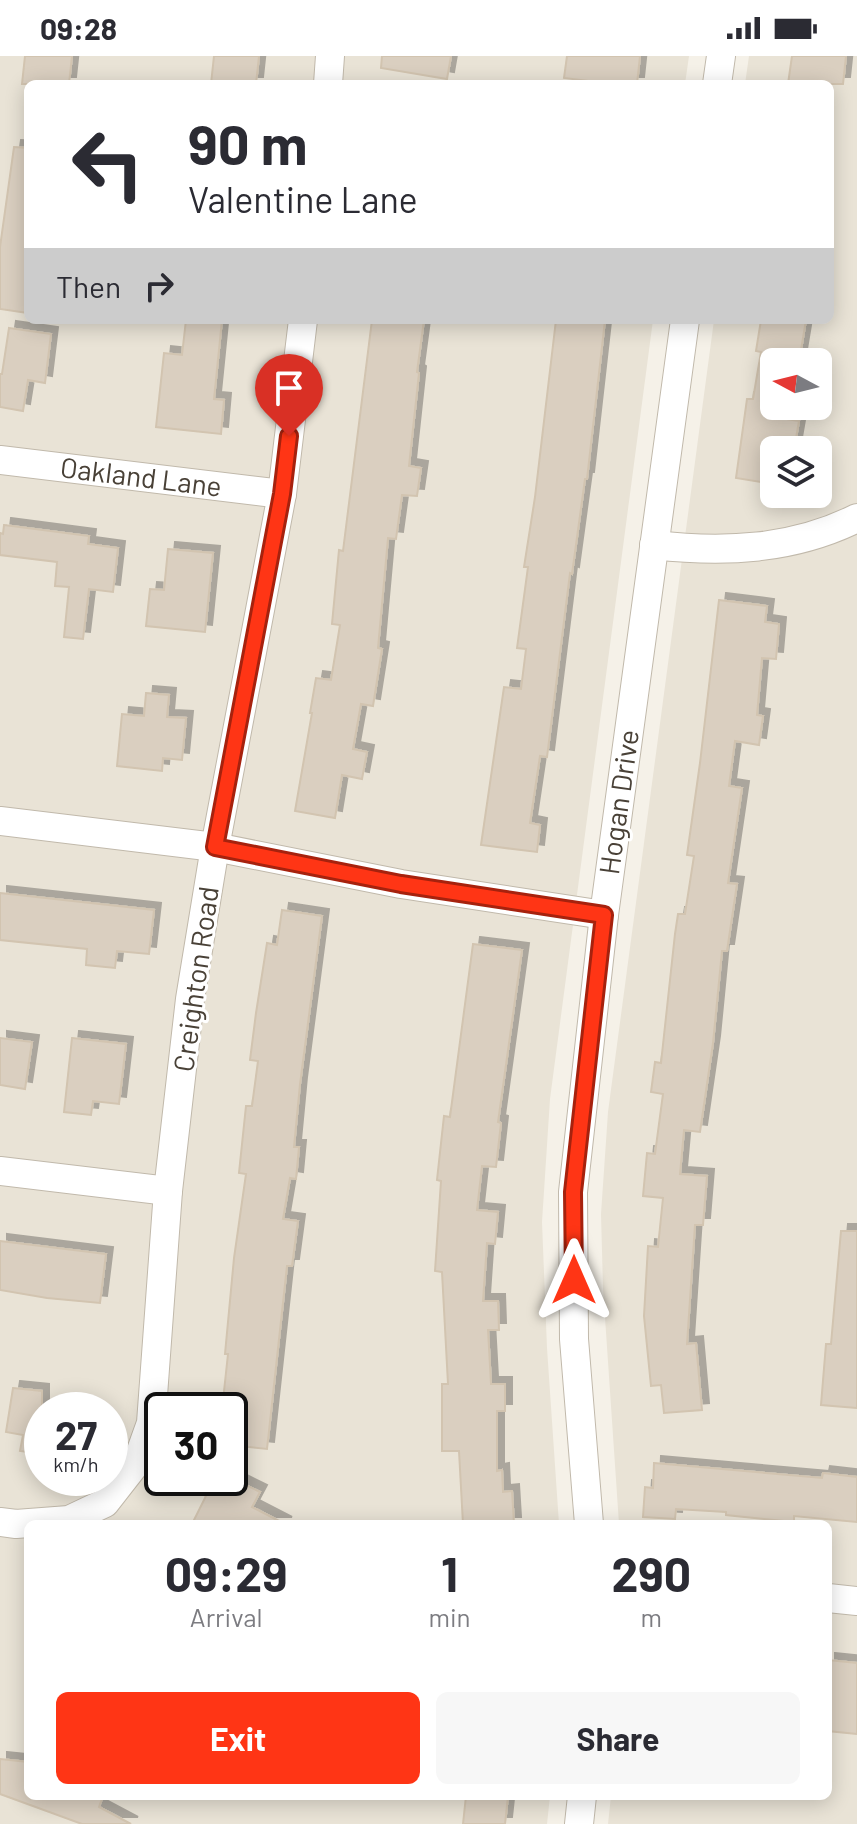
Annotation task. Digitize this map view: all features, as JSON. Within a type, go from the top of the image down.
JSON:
[{"type":"street","points":[[328,80],[330,56]]},
{"type":"street","points":[[718,80],[721,56]]},
{"type":"street","name":"Creighton Road","points":[[69,1520],[105,1503],[137,1462],[151,1423],[168,1191],[190,999],[215,847],[282,494],[303,324]]},
{"type":"street","name":"Hogan Drive","points":[[589,1520],[574,1339],[573,1192],[604,915],[684,324]]},
{"type":"street","name":"Oakland Lane","points":[[0,460],[282,494]]},
{"type":"street","points":[[654,545],[726,550],[776,545],[837,528],[857,518]]},
{"type":"street","points":[[0,821],[215,847],[401,884],[604,915]]},
{"type":"street","points":[[0,1171],[168,1191]]},
{"type":"street","name":"Creighton Road","points":[[0,1522],[24,1523]]},
{"type":"street","points":[[832,1598],[857,1601]]},
{"type":"street","points":[[579,1824],[582,1800]]},
{"type":"shaded area","points":[[0,56],[689,56],[686,80],[24,80],[24,324],[652,324],[550,1099],[542,1222],[559,1520],[24,1520],[24,1800],[550,1800],[547,1824],[0,1824]]},
{"type":"shaded area","points":[[749,56],[857,56],[857,1824],[608,1824],[611,1800],[832,1800],[832,1520],[619,1520],[601,1214],[608,1112],[713,324],[834,324],[834,80],[746,80]]},
{"type":"building","points":[[25,56],[72,56],[69,80],[24,80],[22,84]]},
{"type":"building","points":[[214,56],[259,56],[256,80],[211,80]]},
{"type":"building","points":[[382,56],[451,56],[447,79],[381,68]]},
{"type":"building","points":[[567,56],[640,56],[637,80],[564,78]]},
{"type":"building","points":[[792,56],[846,56],[843,84],[834,84],[834,80],[789,80]]},
{"type":"building","points":[[14,147],[24,148],[24,312],[0,309],[0,247]]},
{"type":"building","points":[[186,324],[222,324],[214,399],[224,400],[221,434],[156,427],[164,353],[182,355]]},
{"type":"building","points":[[371,324],[423,324],[409,466],[421,468],[417,496],[402,495],[396,539],[388,538],[378,648],[382,649],[373,706],[361,704],[353,749],[367,752],[362,779],[342,775],[335,818],[295,811],[316,678],[331,680],[340,625],[332,624],[339,550],[343,551]]},
{"type":"building","points":[[556,324],[605,324],[587,479],[570,573],[547,757],[540,756],[530,823],[540,825],[537,852],[481,845],[504,687],[521,689],[526,649],[517,648],[528,567],[524,567]]},
{"type":"building","points":[[760,324],[805,324],[801,348],[760,348],[760,352],[756,351]]},
{"type":"building","points":[[9,328],[51,334],[45,383],[28,380],[23,411],[0,407],[0,374]]},
{"type":"building","points":[[760,358],[760,420],[799,421],[796,436],[760,436],[760,482],[736,478],[747,399],[753,399]]},
{"type":"building","points":[[4,525],[89,536],[88,544],[118,548],[113,592],[89,589],[83,639],[64,637],[69,587],[55,586],[57,562],[0,555],[0,533],[3,534]]},
{"type":"building","points":[[168,549],[213,553],[205,632],[146,626],[150,589],[164,590]]},
{"type":"building","points":[[719,600],[767,606],[765,622],[779,624],[776,659],[762,658],[757,715],[763,716],[759,745],[735,741],[729,786],[742,788],[728,883],[737,884],[727,951],[722,951],[700,1132],[684,1130],[680,1174],[707,1176],[703,1225],[695,1225],[687,1344],[696,1343],[702,1410],[664,1413],[661,1385],[651,1386],[644,1316],[648,1246],[658,1247],[663,1198],[643,1196],[647,1153],[655,1154],[663,1094],[651,1092],[655,1062],[661,1063],[678,914],[685,914],[694,856],[687,855]]},
{"type":"building","points":[[146,693],[169,695],[167,717],[186,718],[182,760],[163,758],[162,771],[117,766],[122,714],[144,716]]},
{"type":"building","points":[[0,893],[154,910],[149,954],[117,951],[115,968],[86,965],[87,949],[0,940]]},
{"type":"building","points":[[282,910],[322,916],[300,1084],[294,1147],[299,1147],[296,1179],[290,1178],[283,1219],[298,1221],[292,1266],[287,1266],[267,1449],[248,1447],[248,1392],[224,1392],[234,1258],[246,1174],[239,1173],[246,1106],[252,1106],[258,1061],[250,1060],[267,943],[277,945]]},
{"type":"building","points":[[473,944],[522,950],[498,1122],[501,1123],[496,1167],[482,1166],[477,1210],[498,1212],[495,1244],[487,1243],[483,1301],[498,1301],[499,1330],[488,1330],[491,1384],[505,1384],[505,1411],[497,1411],[497,1471],[502,1470],[503,1492],[512,1491],[514,1520],[463,1520],[459,1451],[442,1451],[442,1384],[448,1384],[442,1272],[435,1271],[441,1181],[437,1180],[444,1116],[450,1117]]},
{"type":"building","points":[[0,1038],[32,1042],[25,1089],[0,1085]]},
{"type":"building","points":[[72,1038],[126,1044],[119,1104],[93,1101],[91,1115],[64,1112]]},
{"type":"building","points":[[841,1231],[857,1231],[857,1408],[821,1405],[826,1344],[831,1344]]},
{"type":"building","points":[[0,1241],[106,1254],[100,1303],[0,1290]]},
{"type":"building","points":[[13,1388],[42,1391],[24,1392],[24,1452],[20,1451],[23,1435],[6,1432]]},
{"type":"building","points":[[654,1463],[822,1478],[823,1473],[857,1477],[857,1522],[794,1516],[794,1520],[775,1520],[726,1515],[726,1512],[676,1509],[675,1519],[643,1517],[645,1487],[653,1488]]},
{"type":"building","points":[[248,1486],[260,1492],[252,1507],[277,1520],[194,1520],[206,1496],[248,1496]]},
{"type":"building","points":[[832,1660],[857,1663],[857,1734],[832,1731]]},
{"type":"building","points":[[0,1759],[24,1762],[24,1800],[102,1800],[99,1807],[131,1824],[82,1824],[0,1794]]},
{"type":"building","points":[[466,1800],[508,1800],[505,1824],[463,1824]]},
{"type":"route","points":[[289,436],[282,494],[215,847],[401,884],[604,915],[573,1192],[574,1280]]}]
